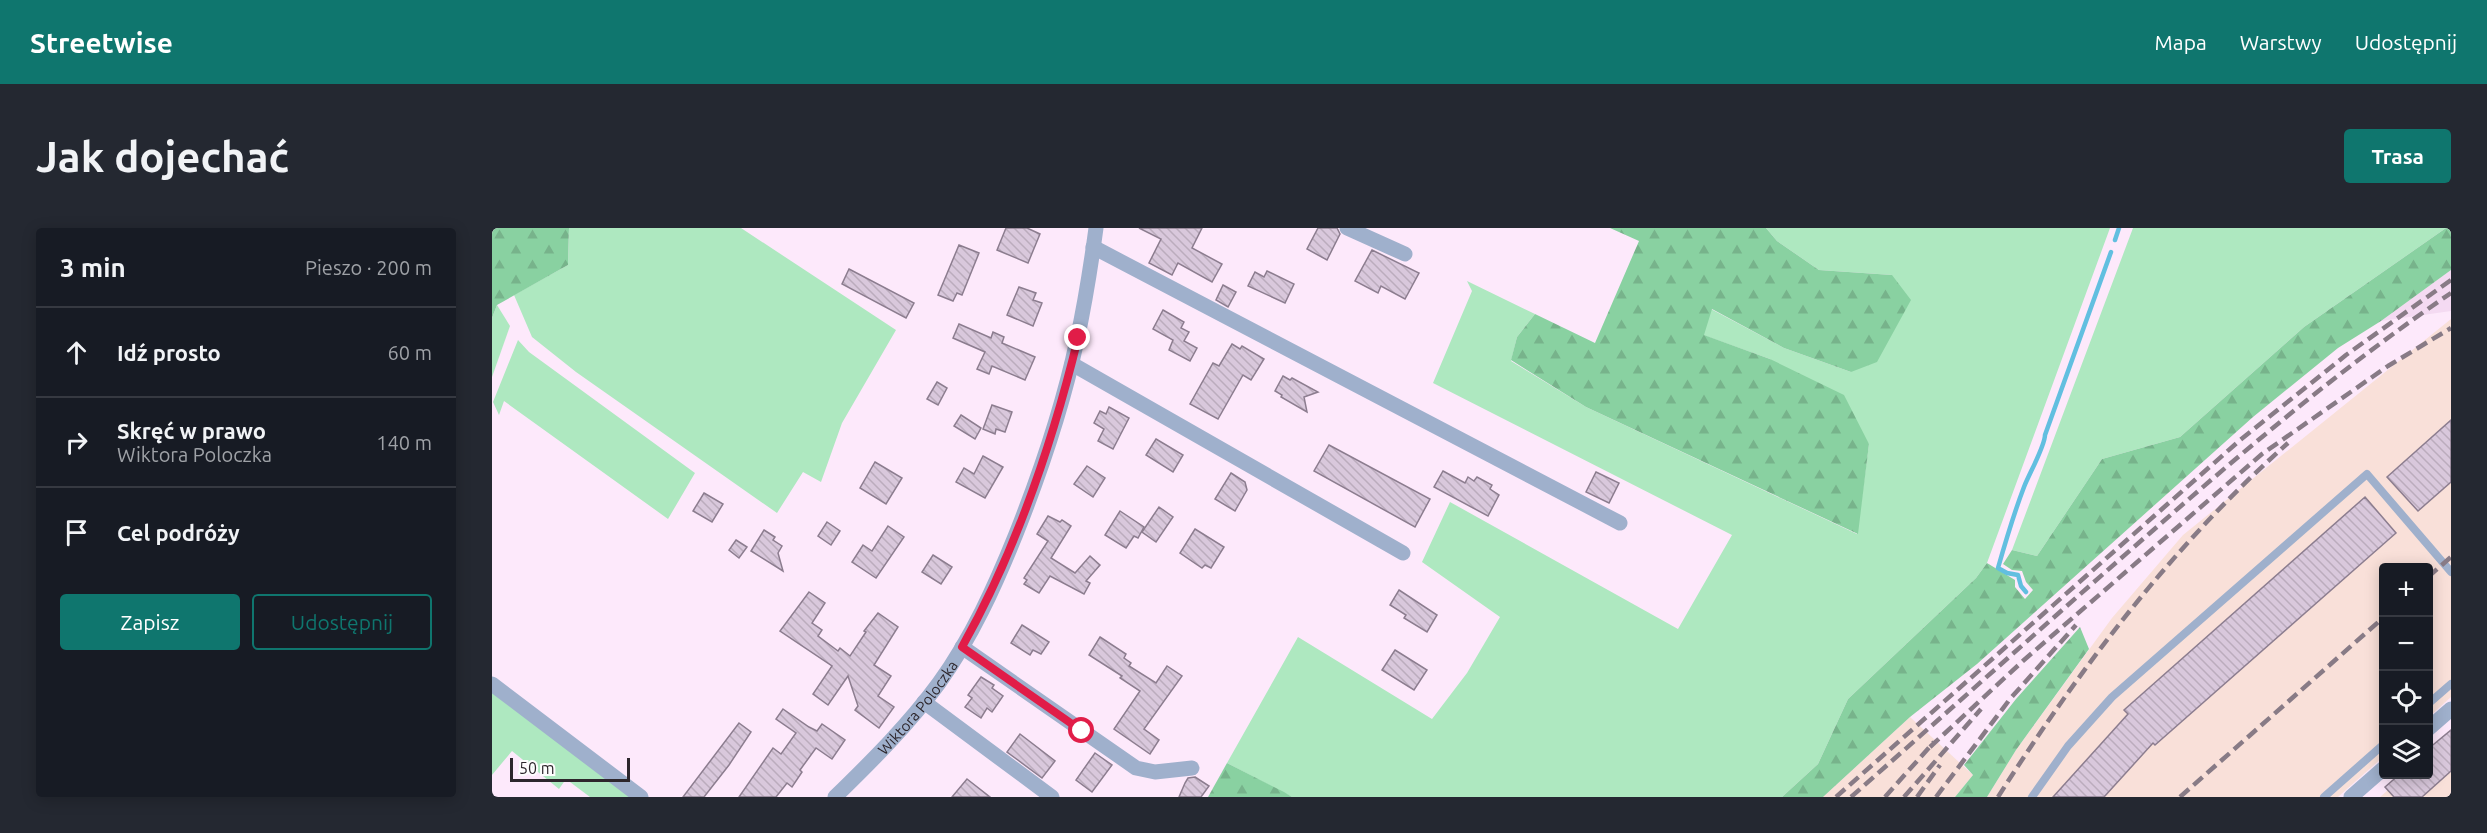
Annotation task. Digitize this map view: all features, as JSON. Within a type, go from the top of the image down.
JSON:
[{"type":"street","name":"Wiktora Poloczka","points":[[836,797],[897,734],[924,702],[962,647],[997,580],[1054,430],[1072,364],[1096,228]]},
{"type":"street","points":[[1347,228],[1405,254]]},
{"type":"street","points":[[1094,247],[1620,523]]},
{"type":"street","points":[[1072,364],[1403,553]]},
{"type":"street","points":[[962,647],[1136,768],[1155,772],[1191,768]]},
{"type":"street","points":[[492,684],[640,797]]},
{"type":"street","points":[[924,702],[1052,797]]},
{"type":"street","points":[[2433,725],[2451,709]]},
{"type":"street","points":[[2351,797],[2379,772]]},
{"type":"lane","points":[[2032,797],[2068,746],[2112,697],[2367,474],[2451,572]]},
{"type":"lane","points":[[2433,700],[2451,684]]},
{"type":"lane","points":[[2324,797],[2379,748]]},
{"type":"shaded area","points":[[2451,270],[2451,311],[2381,321]]},
{"type":"shaded area","points":[[2451,319],[2451,697],[2433,713],[2433,563],[2379,563],[2379,761],[2338,797],[1987,797],[2016,750],[2112,618],[2183,535]]},
{"type":"shaded area","points":[[1910,717],[1973,775],[1955,797],[1823,797]]},
{"type":"shaded area","points":[[2451,734],[2451,797],[2380,797],[2400,779],[2433,779],[2433,765]]},
{"type":"green space","points":[[492,228],[569,228],[568,265],[497,305],[492,318]]},
{"type":"green space","points":[[569,228],[741,228],[896,330],[842,423],[821,482],[803,472],[777,513],[576,372],[532,337],[514,295],[568,265]]},
{"type":"green space","points":[[1610,228],[1766,228],[1777,241],[1819,270],[1892,275],[1911,300],[1877,362],[1851,372],[1784,348],[1712,309],[1704,335],[1770,359],[1844,395],[1869,444],[1858,534],[1586,407],[1511,360],[1517,337],[1535,314],[1595,343],[1639,241]]},
{"type":"green space","points":[[1766,228],[2110,228],[1987,563],[1976,578],[1848,699],[1818,764],[1782,797],[1292,797],[1227,763],[1298,637],[1432,719],[1467,673],[1500,617],[1422,562],[1450,502],[1678,629],[1732,535],[1433,383],[1472,291],[1467,281],[1535,314],[1517,337],[1511,361],[1586,407],[1857,534],[1869,444],[1770,359],[1703,335],[1711,309],[1784,348],[1851,372],[1892,275],[1819,270],[1777,241]]},
{"type":"green space","points":[[2133,228],[2446,228],[2304,327],[2180,437],[2102,459],[2037,556],[2012,550]]},
{"type":"green space","points":[[2446,228],[2451,228],[2451,270],[2381,321],[2338,348],[2253,417],[1977,664],[1910,717],[1823,797],[1782,797],[1818,764],[1848,699],[1976,578],[1987,563],[2015,580],[2015,587],[2025,599],[2033,590],[2026,582],[2022,571],[2012,570],[2003,564],[2012,550],[2037,556],[2102,459],[2180,437],[2304,327]]},
{"type":"green space","points":[[497,305],[510,326],[492,377],[492,318]]},
{"type":"green space","points":[[518,340],[529,352],[695,473],[668,519],[504,401],[499,415],[493,402]]},
{"type":"green space","points":[[2080,627],[2089,649],[2016,750],[1987,797],[1955,797],[1973,775],[1964,765],[2016,699]]},
{"type":"green space","points":[[492,690],[632,797],[590,797],[566,779],[559,789],[512,751],[492,775]]},
{"type":"green space","points":[[1227,763],[1284,792],[1292,797],[1208,797]]},
{"type":"building","points":[[1006,228],[1027,228],[1040,234],[1028,263],[997,250]]},
{"type":"building","points":[[1139,228],[1202,228],[1192,248],[1222,264],[1212,282],[1178,263],[1172,275],[1149,263],[1161,239]]},
{"type":"building","points":[[1318,228],[1337,228],[1340,234],[1327,260],[1307,249]]},
{"type":"building","points":[[959,245],[979,253],[962,295],[957,293],[953,301],[938,295]]},
{"type":"building","points":[[1372,250],[1419,273],[1405,299],[1381,286],[1378,293],[1355,281]]},
{"type":"building","points":[[849,269],[914,303],[906,318],[842,284]]},
{"type":"building","points":[[1267,271],[1294,284],[1285,303],[1248,286],[1255,272],[1264,277]]},
{"type":"building","points":[[1223,285],[1236,292],[1228,307],[1216,300]]},
{"type":"building","points":[[1019,287],[1036,293],[1033,300],[1042,303],[1033,326],[1007,315]]},
{"type":"building","points":[[1163,310],[1184,322],[1181,328],[1189,332],[1184,341],[1197,348],[1190,361],[1169,350],[1173,340],[1153,329]]},
{"type":"building","points":[[959,324],[991,338],[993,332],[1004,337],[1002,343],[1035,357],[1025,380],[992,366],[989,374],[977,369],[985,352],[953,338]]},
{"type":"building","points":[[1232,344],[1240,349],[1242,346],[1264,359],[1251,380],[1243,375],[1218,419],[1190,404],[1213,363],[1219,366]]},
{"type":"building","points":[[1283,376],[1290,380],[1292,378],[1318,392],[1304,397],[1307,412],[1275,391]]},
{"type":"building","points":[[937,382],[947,388],[938,405],[927,399]]},
{"type":"building","points":[[992,405],[1012,412],[1005,432],[996,429],[995,434],[983,429]]},
{"type":"building","points":[[1109,407],[1129,418],[1113,449],[1098,441],[1104,429],[1094,423],[1100,411],[1106,414]]},
{"type":"building","points":[[961,415],[981,428],[975,439],[954,426]]},
{"type":"building","points":[[2451,420],[2451,482],[2418,511],[2387,477]]},
{"type":"building","points":[[1156,439],[1183,455],[1173,472],[1146,455]]},
{"type":"building","points":[[1329,445],[1430,499],[1415,527],[1314,471]]},
{"type":"building","points":[[983,456],[1003,467],[985,498],[956,482],[964,468],[974,474]]},
{"type":"building","points":[[875,462],[902,478],[886,504],[860,488]]},
{"type":"building","points":[[1087,466],[1105,478],[1093,497],[1074,484]]},
{"type":"building","points":[[1443,471],[1465,483],[1468,477],[1474,481],[1477,477],[1492,485],[1490,489],[1499,495],[1488,516],[1434,487]]},
{"type":"building","points":[[1596,472],[1619,483],[1609,503],[1586,492]]},
{"type":"building","points":[[1231,473],[1245,482],[1247,490],[1235,511],[1215,499]]},
{"type":"building","points":[[704,493],[723,504],[712,522],[693,511]]},
{"type":"building","points":[[2365,497],[2396,533],[2155,745],[2153,743],[2104,797],[2053,797],[2128,714],[2124,710]]},
{"type":"building","points":[[1159,507],[1173,517],[1156,542],[1142,532]]},
{"type":"building","points":[[1120,511],[1144,527],[1138,538],[1134,536],[1126,548],[1105,535]]},
{"type":"building","points":[[1048,516],[1060,522],[1062,520],[1071,526],[1051,558],[1075,573],[1090,556],[1100,565],[1086,581],[1090,583],[1084,594],[1050,576],[1039,593],[1024,584],[1027,580],[1024,578],[1048,541],[1037,534]]},
{"type":"building","points":[[827,522],[840,531],[831,545],[818,536]]},
{"type":"building","points":[[888,526],[904,537],[876,578],[852,562],[863,545],[872,551]]},
{"type":"building","points":[[1195,529],[1224,547],[1211,568],[1205,565],[1202,568],[1180,553]]},
{"type":"building","points":[[764,530],[775,537],[773,540],[782,546],[778,553],[783,571],[751,551]]},
{"type":"building","points":[[736,540],[747,547],[739,558],[729,550]]},
{"type":"building","points":[[933,555],[952,567],[941,584],[922,572]]},
{"type":"building","points":[[1399,590],[1437,615],[1427,632],[1404,618],[1406,615],[1390,605]]},
{"type":"building","points":[[809,592],[825,603],[812,623],[822,630],[818,636],[838,651],[840,648],[850,656],[866,632],[864,631],[878,613],[898,627],[874,665],[891,676],[878,696],[894,707],[879,728],[855,710],[858,706],[848,676],[828,705],[813,694],[832,666],[780,631]]},
{"type":"building","points":[[1022,625],[1049,642],[1041,654],[1033,650],[1030,655],[1011,643]]},
{"type":"building","points":[[1100,637],[1126,654],[1124,658],[1131,663],[1129,666],[1156,683],[1167,666],[1182,676],[1144,729],[1159,740],[1150,754],[1114,729],[1140,691],[1120,678],[1122,676],[1089,655]]},
{"type":"building","points":[[1395,650],[1427,670],[1414,690],[1382,670]]},
{"type":"building","points":[[981,677],[994,685],[992,688],[1003,696],[992,712],[987,708],[981,718],[965,707],[972,698],[968,695]]},
{"type":"building","points":[[783,709],[817,731],[822,724],[845,740],[832,759],[816,748],[800,770],[802,772],[792,787],[787,783],[776,797],[739,797],[773,748],[781,754],[796,733],[776,719]]},
{"type":"building","points":[[739,723],[751,732],[729,765],[704,797],[683,797]]},
{"type":"building","points":[[2451,730],[2451,771],[2422,797],[2394,797],[2385,787],[2394,779],[2433,779],[2433,745]]},
{"type":"building","points":[[1020,734],[1055,761],[1042,778],[1007,752]]},
{"type":"building","points":[[1095,753],[1112,765],[1092,792],[1076,780]]},
{"type":"building","points":[[1195,777],[1209,786],[1201,797],[1179,797],[1188,778]]},
{"type":"building","points":[[967,779],[990,797],[952,797]]},
{"type":"waterway","points":[[2115,240],[2119,228]]},
{"type":"waterway","points":[[2026,592],[2021,586],[2018,575],[1998,568],[2020,497],[2042,446],[2111,252]]},
{"type":"railway","points":[[1836,797],[2239,441],[2346,355],[2451,280]]},
{"type":"railway","points":[[1851,797],[2186,501],[2372,349],[2451,293]]},
{"type":"railway","points":[[1930,747],[2024,660],[2262,454],[2388,366],[2451,328]]},
{"type":"railway","points":[[1998,797],[2095,655],[2167,566],[2246,482],[2288,443]]},
{"type":"railway","points":[[2433,573],[2451,557]]},
{"type":"railway","points":[[2180,797],[2379,621]]},
{"type":"railway","points":[[1936,797],[2010,699],[2076,625]]},
{"type":"railway","points":[[1904,797],[1981,709]]},
{"type":"railway","points":[[1885,797],[1934,742]]},
{"type":"railway","points":[[1917,797],[1940,765]]},
{"type":"route","points":[[1078,338],[1054,430],[1025,511],[997,580],[962,647],[1082,731]]}]
